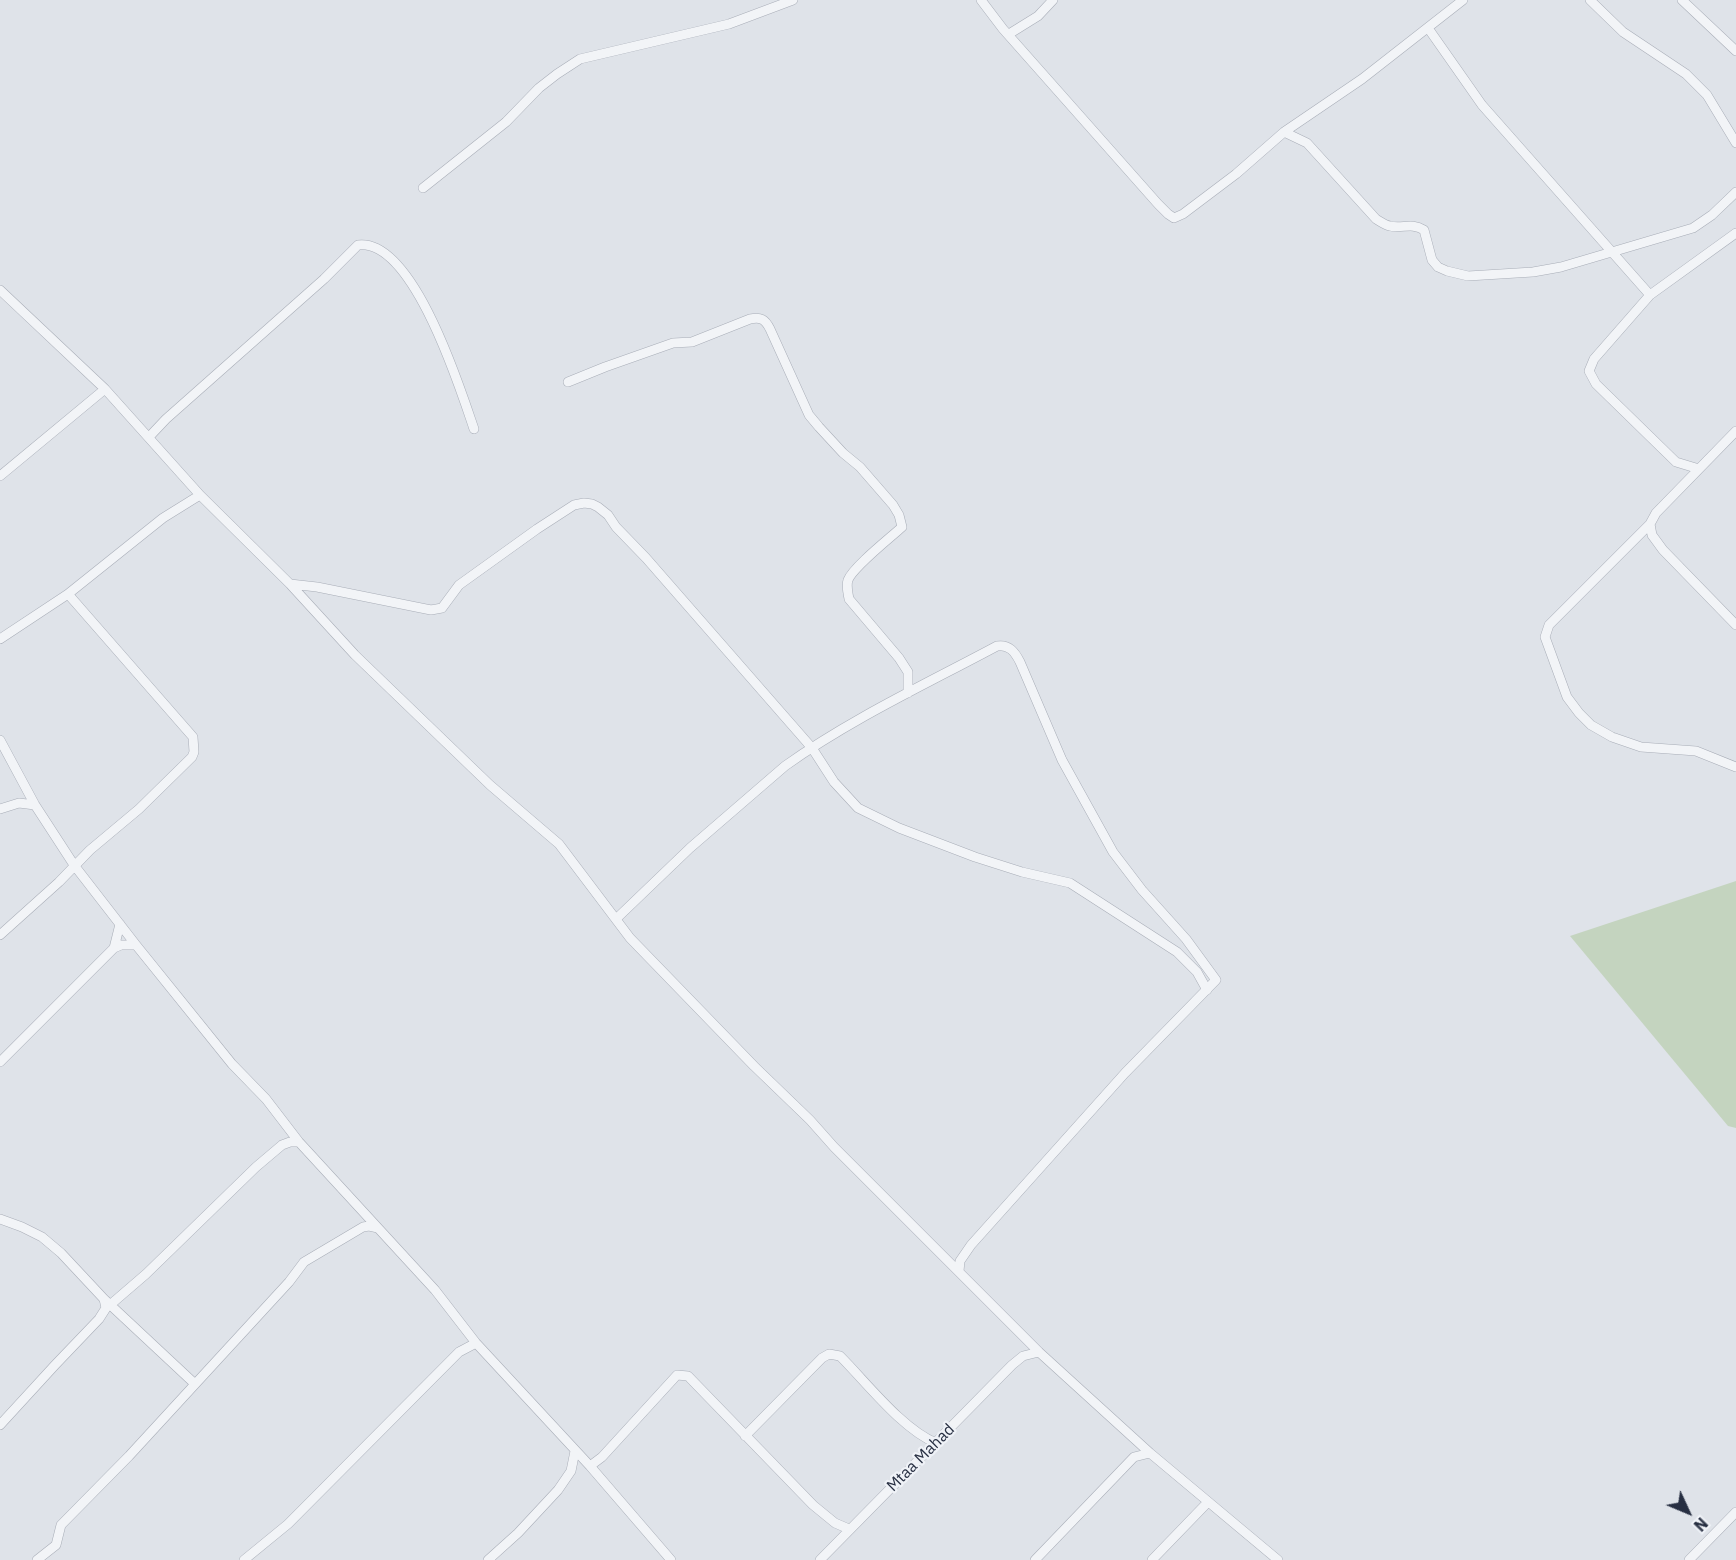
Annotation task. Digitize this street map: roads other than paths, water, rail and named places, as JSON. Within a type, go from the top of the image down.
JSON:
[{"type":"street","points":[[423,188],[506,122],[556,74],[580,59],[729,24],[793,0]]},
{"type":"street","points":[[981,0],[1158,204],[1174,218],[1183,214],[1236,174],[1284,132],[1362,79],[1463,0]]},
{"type":"street","points":[[1009,33],[1038,16],[1053,0]]},
{"type":"street","points":[[1590,0],[1623,32],[1686,74],[1707,95],[1736,143]]},
{"type":"street","points":[[1682,0],[1736,51]]},
{"type":"street","points":[[1428,28],[1482,105],[1650,295]]},
{"type":"street","points":[[1284,132],[1307,144],[1376,219],[1388,226],[1412,226],[1425,230],[1432,261],[1447,272],[1468,276],[1533,272],[1561,267],[1693,228],[1712,215],[1736,192]]},
{"type":"street","points":[[1699,469],[1676,462],[1596,384],[1589,371],[1594,359],[1650,295],[1736,233]]},
{"type":"street","points":[[149,437],[166,419],[324,279],[358,244],[375,247],[391,259],[404,274],[424,305],[444,346],[474,429]]},
{"type":"street","points":[[0,290],[4,301],[105,389],[200,495],[290,584],[355,655],[490,785],[559,844],[630,938],[1039,1352],[1150,1453],[1278,1560]]},
{"type":"street","points":[[568,382],[673,343],[692,342],[750,320],[759,318],[765,320],[809,415],[843,453],[860,467],[899,515],[902,527],[854,571],[848,581],[849,599],[899,658],[908,672],[928,683]]},
{"type":"street","points":[[0,476],[105,389]]},
{"type":"street","points":[[1736,431],[1656,513],[1650,524],[1549,625],[1545,638],[1567,697],[1591,725],[1641,747],[1696,751],[1736,767]]},
{"type":"street","points":[[184,504],[190,484]]},
{"type":"street","points":[[0,639],[68,594],[163,518],[200,495]]},
{"type":"street","points":[[290,584],[438,610],[459,585],[537,529],[574,505],[592,504],[608,515],[616,527],[646,558],[812,748],[834,782],[858,808],[899,828],[975,857],[1022,872],[1071,883],[1177,952],[1197,972],[1208,990]]},
{"type":"street","points":[[1650,524],[1653,535],[1663,550],[1736,625]]},
{"type":"street","points":[[0,935],[59,882],[74,865],[140,809],[192,757],[194,752],[193,737],[68,594]]},
{"type":"street","points":[[616,919],[699,840],[785,766],[824,740],[997,646],[1005,646],[1015,654],[1062,760],[1113,852],[1142,890],[1186,939],[1216,980],[1125,1073],[986,1228],[965,1253],[960,1261],[959,1271]]},
{"type":"street","points":[[908,672],[908,693]]},
{"type":"street","points":[[0,740],[35,806],[74,865],[232,1064],[266,1099],[299,1142],[435,1290],[476,1343],[591,1467],[671,1560]]},
{"type":"street","points":[[819,760],[824,740]]},
{"type":"street","points":[[0,809],[19,803],[35,806]]},
{"type":"street","points":[[114,948],[120,924]]},
{"type":"street","points":[[0,1062],[114,948],[121,945],[136,945]]},
{"type":"street","points":[[0,1425],[99,1319],[107,1302],[146,1274],[256,1167],[282,1145],[299,1142]]},
{"type":"street","points":[[363,1227],[367,1215]]},
{"type":"street","points":[[0,1219],[42,1237],[61,1253],[107,1302],[195,1384]]},
{"type":"street","points":[[37,1560],[56,1545],[61,1525],[129,1456],[304,1262],[363,1227],[378,1228]]},
{"type":"street","points":[[464,1349],[467,1330]]},
{"type":"street","points":[[1023,1336],[1023,1356]]},
{"type":"street","points":[[244,1560],[288,1524],[459,1352],[476,1343]]},
{"type":"street","name":"Mtaa Mahad","points":[[820,1560],[1012,1365],[1023,1356],[1039,1352]]},
{"type":"street","points":[[745,1436],[822,1358],[829,1354],[840,1356],[905,1424],[923,1438],[936,1443]]},
{"type":"street","points":[[571,1471],[591,1467],[677,1375],[688,1376],[813,1505],[835,1523],[849,1529]]},
{"type":"street","points":[[1131,1436],[1134,1457]]},
{"type":"street","points":[[488,1560],[518,1533],[558,1490],[571,1471],[575,1451]]},
{"type":"street","points":[[1035,1560],[1134,1457],[1150,1453]]},
{"type":"street","points":[[1152,1560],[1208,1502]]},
{"type":"street","points":[[1689,1560],[1736,1512]]}]
